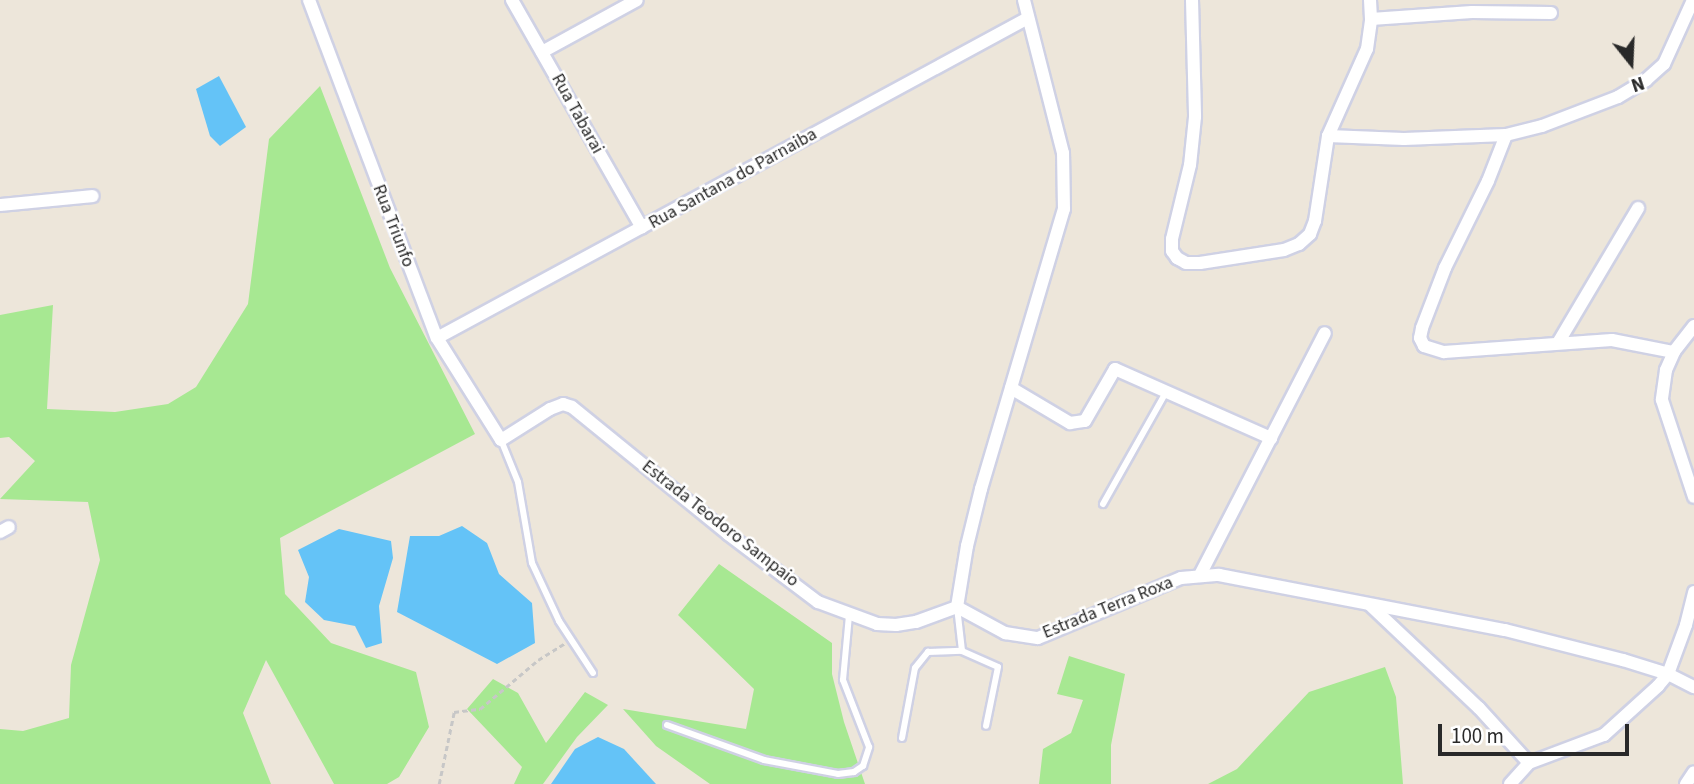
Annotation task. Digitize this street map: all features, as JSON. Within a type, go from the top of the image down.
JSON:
[{"type":"street","name":"Rua Triunfo","points":[[309,0],[437,338],[501,440]]},
{"type":"street","name":"Rua Tabarai","points":[[512,0],[642,228]]},
{"type":"street","points":[[542,52],[637,0]]},
{"type":"street","points":[[957,607],[967,546],[1060,232],[1066,179],[1058,131],[1024,0]]},
{"type":"street","points":[[1192,0],[1195,117],[1190,165],[1172,239],[1172,251],[1177,258],[1200,263],[1284,250],[1299,244],[1310,234],[1315,220],[1328,136],[1367,49],[1371,19],[1370,0]]},
{"type":"street","points":[[1328,136],[1404,139],[1506,135],[1542,126],[1618,97],[1646,80],[1664,64],[1693,0]]},
{"type":"street","points":[[1371,19],[1472,12],[1550,13]]},
{"type":"street","name":"Rua Santana do Parnaiba","points":[[437,338],[1028,18]]},
{"type":"street","points":[[1506,135],[1488,181],[1446,268],[1420,338],[1424,346],[1433,351],[1444,352],[1612,340],[1674,352]]},
{"type":"street","points":[[0,205],[93,196]]},
{"type":"street","points":[[1558,343],[1638,208]]},
{"type":"street","points":[[1694,326],[1674,352],[1664,377],[1662,400],[1694,497]]},
{"type":"street","points":[[1200,575],[1325,333]]},
{"type":"street","points":[[1012,388],[1070,423],[1085,421],[1115,369],[1271,439]]},
{"type":"street","name":"Estrada Teodoro Sampaio","points":[[501,440],[550,409],[563,404],[572,407],[818,602],[877,624],[896,625],[916,622],[957,607]]},
{"type":"street","name":"Estrada Terra Roxa","points":[[957,607],[1005,633],[1024,639],[1038,638],[1181,578],[1200,575],[1250,579],[1505,629],[1668,674],[1694,687]]},
{"type":"street","points":[[1510,784],[1529,763],[1604,735],[1623,720],[1668,674],[1694,592]]},
{"type":"street","points":[[1369,604],[1479,708],[1529,763]]},
{"type":"street","points":[[1686,784],[1694,772]]},
{"type":"lane","points":[[1103,504],[1166,392]]},
{"type":"lane","points":[[501,440],[518,482],[532,563],[570,639],[593,673]]},
{"type":"lane","points":[[957,607],[962,651]]},
{"type":"lane","points":[[667,725],[764,760],[838,774],[854,772],[863,766],[869,747],[843,680],[849,615]]},
{"type":"lane","points":[[902,738],[915,668],[928,652],[962,651],[998,667],[986,726]]},
{"type":"path","points":[[439,784],[454,712],[480,709],[538,660],[570,639]]},
{"type":"green space","points":[[320,86],[390,268],[475,434],[280,538],[285,594],[331,643],[416,672],[429,727],[399,777],[387,784],[334,784],[266,660],[243,713],[271,784],[0,784],[0,729],[23,731],[69,718],[71,665],[100,560],[88,502],[0,499],[35,461],[9,437],[0,438],[0,315],[53,305],[47,409],[115,412],[168,404],[196,387],[248,304],[269,139]]},
{"type":"green space","points":[[719,564],[832,643],[832,674],[844,722],[865,784],[710,784],[656,746],[623,709],[746,729],[754,689],[678,615]]},
{"type":"green space","points":[[1069,656],[1125,674],[1111,745],[1111,784],[1039,784],[1043,749],[1071,733],[1083,700],[1057,694]]},
{"type":"green space","points":[[1385,667],[1396,697],[1403,784],[1208,784],[1237,769],[1309,692]]},
{"type":"green space","points":[[493,679],[518,693],[546,743],[585,692],[608,705],[577,737],[543,784],[514,784],[522,767],[467,709]]},
{"type":"water","points":[[219,76],[246,127],[220,146],[210,136],[196,89]]},
{"type":"water","points":[[462,526],[487,543],[499,574],[532,603],[535,643],[497,664],[397,612],[410,536],[439,536]]},
{"type":"water","points":[[339,529],[391,541],[393,558],[379,606],[382,643],[366,648],[355,626],[324,620],[305,602],[309,577],[298,550]]},
{"type":"water","points":[[598,737],[624,749],[656,784],[551,784],[575,749]]}]
